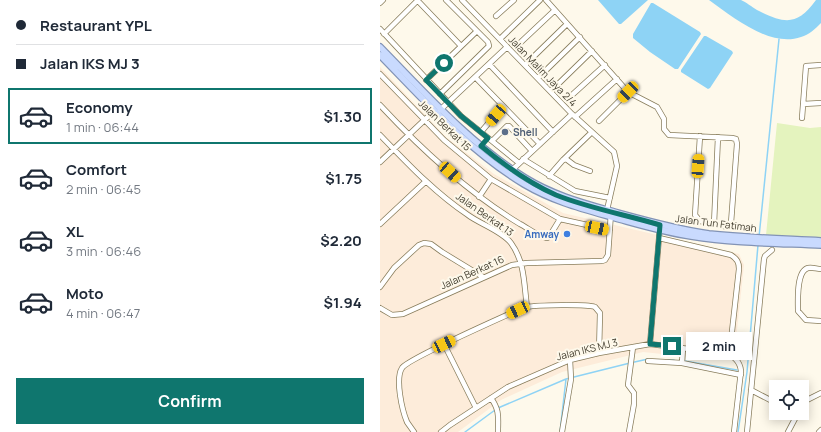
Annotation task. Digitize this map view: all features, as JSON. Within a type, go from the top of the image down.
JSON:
[{"type":"main road","name":"Jalan Tun Fatimah","points":[[380,47],[437,110],[450,127],[480,153],[510,171],[555,194],[610,213],[703,238],[765,240],[821,245]]},
{"type":"main road","name":"Jalan Tun Fatimah","points":[[380,55],[437,110],[510,171]]},
{"type":"main road","name":"Jalan Tun Fatimah","points":[[765,240],[821,241]]},
{"type":"street","points":[[380,4],[384,0]]},
{"type":"street","points":[[384,34],[418,0],[461,46]]},
{"type":"street","points":[[440,94],[488,48],[488,42],[446,0]]},
{"type":"street","name":"Jalan Malim Jaya 2/4","points":[[462,0],[550,91],[614,152]]},
{"type":"street","points":[[496,16],[514,0]]},
{"type":"street","points":[[500,39],[540,0]]},
{"type":"street","points":[[546,0],[628,92],[657,107],[664,119],[664,129],[666,133],[736,139],[737,144],[730,226],[726,227],[700,221],[696,217],[695,212],[700,136]]},
{"type":"street","points":[[521,42],[555,10]]},
{"type":"street","points":[[525,65],[567,24]]},
{"type":"street","points":[[380,29],[461,116],[492,141],[521,161],[575,191],[610,198]]},
{"type":"street","points":[[426,80],[477,31]]},
{"type":"street","points":[[538,78],[580,37]]},
{"type":"street","points":[[380,162],[425,120],[448,102],[507,46]]},
{"type":"street","points":[[550,91],[592,51]]},
{"type":"street","points":[[489,64],[553,132]]},
{"type":"street","points":[[572,95],[605,65]]},
{"type":"street","points":[[802,118],[806,66],[821,65]]},
{"type":"street","name":"Jalan Berkat 15","points":[[380,74],[444,140],[491,179],[560,219],[610,230]]},
{"type":"street","points":[[475,77],[540,144]]},
{"type":"street","points":[[510,171],[553,132],[617,79]]},
{"type":"street","points":[[599,120],[628,92]]},
{"type":"street","points":[[803,104],[821,103]]},
{"type":"street","points":[[380,106],[408,135],[479,197],[496,209],[544,238],[549,237],[560,219]]},
{"type":"street","points":[[481,132],[503,106]]},
{"type":"street","points":[[492,141],[507,126],[509,126],[532,151]]},
{"type":"street","points":[[549,176],[592,132]]},
{"type":"street","name":"Jalan Berkat 13","points":[[380,135],[424,182],[468,215],[507,239],[522,263]]},
{"type":"street","points":[[714,224],[718,137]]},
{"type":"street","points":[[481,146],[488,138]]},
{"type":"street","name":"Jalan Berkat 16","points":[[380,308],[392,315],[403,314],[508,266],[522,263],[602,262],[605,260],[608,255],[610,198],[617,166],[614,152]]},
{"type":"street","points":[[563,160],[566,159],[574,165],[590,171]]},
{"type":"street","points":[[479,197],[491,179]]},
{"type":"street","points":[[380,224],[424,182]]},
{"type":"street","points":[[650,344],[660,227]]},
{"type":"street","points":[[659,238],[731,255],[739,263],[728,350],[740,365],[741,375],[734,432]]},
{"type":"street","points":[[380,287],[394,268],[419,245],[424,243],[431,244],[483,277]]},
{"type":"street","points":[[747,432],[764,259],[765,256],[772,250]]},
{"type":"street","points":[[522,263],[527,307]]},
{"type":"street","points":[[821,269],[808,268],[803,271],[800,276],[798,311],[806,320],[821,321]]},
{"type":"street","points":[[414,432],[408,422],[404,410],[399,384],[399,374],[403,366],[422,354],[518,310],[527,307],[595,307],[600,313],[599,353]]},
{"type":"street","points":[[444,344],[476,408]]},
{"type":"street","name":"Jalan IKS MJ 3","points":[[441,432],[508,387],[570,360],[650,344],[721,353],[728,350]]},
{"type":"street","points":[[629,432],[634,404],[634,393],[628,385],[634,347]]},
{"type":"street","points":[[682,364],[683,348]]},
{"type":"street","points":[[562,432],[571,379],[570,360]]},
{"type":"street","points":[[648,361],[682,364],[741,375]]},
{"type":"street","points":[[751,390],[769,399]]},
{"type":"street","points":[[809,399],[821,393]]},
{"type":"street","points":[[491,398],[496,406],[498,414],[498,432]]},
{"type":"street","points":[[788,432],[794,420]]},
{"type":"shaded area","points":[[380,67],[446,137],[494,174],[563,213],[739,254],[744,265],[735,349],[730,359],[720,360],[643,352],[562,372],[501,400],[458,432],[380,432]]},
{"type":"green space","points":[[777,123],[810,128],[821,127],[821,237],[766,235]]},
{"type":"water","points":[[598,0],[648,0],[621,24],[619,24]]},
{"type":"water","points":[[709,0],[741,0],[767,15],[783,20],[790,20],[803,14],[816,0],[821,0],[821,23],[812,32],[804,36],[789,39],[777,38],[765,35],[752,29]]},
{"type":"water","points":[[651,3],[701,34],[678,69],[675,69],[650,52],[633,38],[633,34]]},
{"type":"water","points":[[704,36],[732,51],[733,53],[708,89],[681,72]]},
{"type":"waterway","points":[[759,237],[779,39]]},
{"type":"waterway","points":[[738,432],[747,372],[758,245]]},
{"type":"waterway","points":[[498,408],[566,379],[648,359]]},
{"type":"waterway","points":[[668,360],[674,360]]},
{"type":"waterway","points":[[685,361],[737,370]]},
{"type":"waterway","points":[[560,432],[566,379]]},
{"type":"waterway","points":[[465,432],[495,410]]},
{"type":"place","name":"Shell","points":[[505,132]]},
{"type":"place","name":"Amway","points":[[567,234]]},
{"type":"route","points":[[444,63],[426,80],[461,116],[488,138],[481,146],[501,162],[527,179],[564,198],[660,225],[650,344],[672,346]]}]
